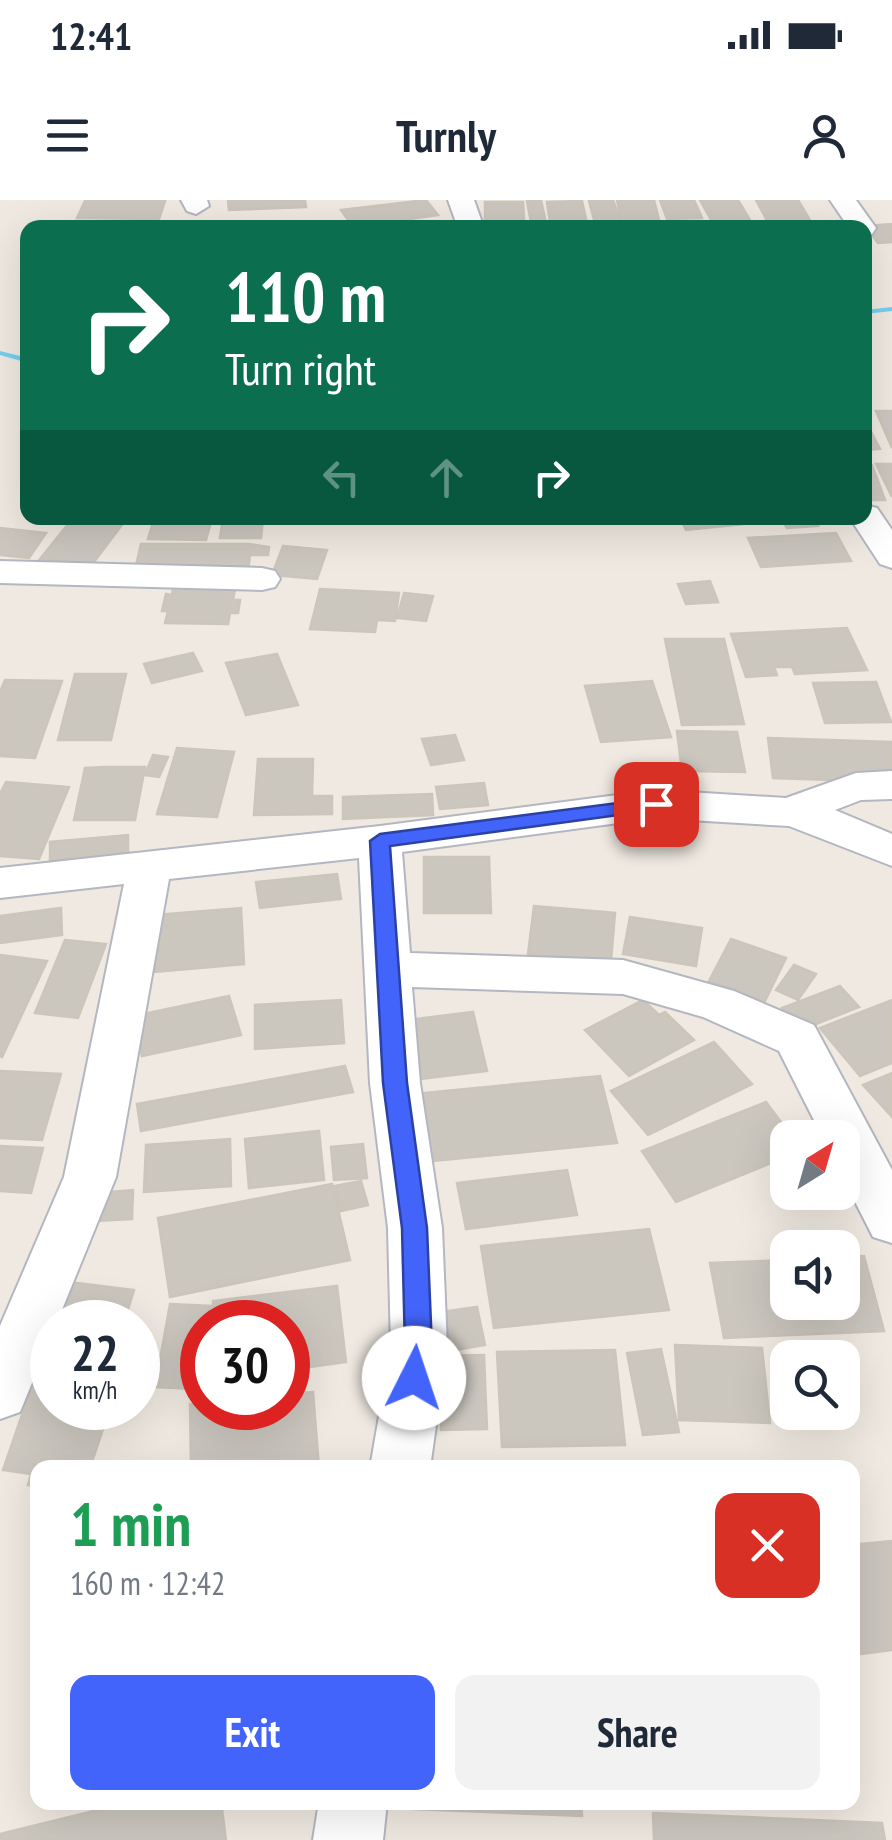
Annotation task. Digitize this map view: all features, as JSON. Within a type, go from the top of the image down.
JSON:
[{"type":"street","points":[[871,525],[892,557]]},
{"type":"street","points":[[0,572],[262,578]]},
{"type":"street","points":[[789,812],[856,787],[892,785]]},
{"type":"street","points":[[0,883],[380,841],[656,804],[789,812],[828,822],[892,851]]},
{"type":"street","points":[[380,841],[395,1083],[415,1228],[418,1348],[401,1460]]},
{"type":"street","points":[[0,1393],[90,1176],[150,864]]},
{"type":"street","points":[[388,969],[623,977],[717,1003],[797,1038],[892,1221]]},
{"type":"street","points":[[348,1840],[352,1810]]},
{"type":"building","points":[[228,200],[305,200],[306,207],[229,210]]},
{"type":"building","points":[[426,200],[438,215],[403,220],[348,220],[341,210]]},
{"type":"building","points":[[541,200],[545,220],[531,220],[527,201]]},
{"type":"building","points":[[613,200],[620,220],[594,220],[589,201]]},
{"type":"building","points":[[617,200],[654,200],[659,220],[621,220]]},
{"type":"building","points":[[660,200],[694,200],[702,218],[667,219]]},
{"type":"building","points":[[700,200],[738,200],[750,220],[711,220]]},
{"type":"building","points":[[756,200],[798,200],[810,220],[767,220]]},
{"type":"building","points":[[85,201],[165,201],[159,219],[77,218]]},
{"type":"building","points":[[582,201],[586,220],[550,220],[547,202]]},
{"type":"building","points":[[485,202],[523,202],[524,220],[485,220]]},
{"type":"building","points":[[892,224],[892,242],[878,243],[872,235],[872,225]]},
{"type":"building","points":[[876,411],[892,411],[892,448]]},
{"type":"building","points":[[872,434],[880,449],[872,450]]},
{"type":"building","points":[[876,464],[892,464],[892,497]]},
{"type":"building","points":[[872,465],[885,500],[872,500]]},
{"type":"building","points":[[67,525],[122,525],[91,566],[40,559]]},
{"type":"building","points":[[152,525],[210,525],[206,540],[148,539]]},
{"type":"building","points":[[222,525],[262,525],[261,538],[220,538]]},
{"type":"building","points":[[684,525],[734,525],[686,530]]},
{"type":"building","points":[[785,525],[818,526],[787,528]]},
{"type":"building","points":[[0,528],[46,533],[29,558],[0,555]]},
{"type":"building","points":[[836,533],[851,561],[761,567],[748,538]]},
{"type":"building","points":[[141,544],[269,547],[268,555],[250,555],[248,571],[135,570]]},
{"type":"building","points":[[283,546],[327,550],[317,579],[272,575]]},
{"type":"building","points":[[710,581],[718,602],[686,604],[678,584]]},
{"type":"building","points":[[174,583],[236,584],[233,600],[240,600],[238,613],[230,613],[228,624],[165,623],[168,611],[162,611],[166,594],[172,595]]},
{"type":"building","points":[[320,589],[399,593],[395,621],[377,620],[375,632],[310,629]]},
{"type":"building","points":[[404,593],[433,596],[426,621],[397,618]]},
{"type":"building","points":[[847,628],[867,670],[795,674],[792,667],[774,667],[777,675],[746,677],[731,634]]},
{"type":"building","points":[[665,639],[724,639],[744,724],[682,725]]},
{"type":"building","points":[[193,653],[202,671],[152,683],[144,664]]},
{"type":"building","points":[[277,654],[298,705],[246,715],[226,663]]},
{"type":"building","points":[[75,674],[126,674],[111,740],[58,740]]},
{"type":"building","points":[[5,680],[62,681],[35,758],[0,756],[0,692]]},
{"type":"building","points":[[652,681],[671,737],[601,742],[585,686]]},
{"type":"building","points":[[876,682],[891,722],[825,723],[813,683]]},
{"type":"building","points":[[677,731],[737,732],[745,772],[682,771]]},
{"type":"building","points":[[455,735],[464,760],[431,765],[422,739]]},
{"type":"building","points":[[768,738],[892,742],[892,782],[773,778]]},
{"type":"building","points":[[177,748],[234,752],[217,817],[157,814]]},
{"type":"building","points":[[153,755],[168,757],[159,777],[145,775]]},
{"type":"building","points":[[258,759],[313,759],[312,796],[332,796],[332,814],[254,815]]},
{"type":"building","points":[[145,767],[135,820],[74,820],[85,768]]},
{"type":"building","points":[[6,782],[69,787],[39,859],[0,856],[0,794]]},
{"type":"building","points":[[484,783],[488,805],[440,809],[436,787]]},
{"type":"building","points":[[432,794],[433,815],[343,819],[343,797]]},
{"type":"building","points":[[128,835],[128,855],[50,862],[50,842]]},
{"type":"building","points":[[424,857],[489,857],[491,913],[424,913]]},
{"type":"building","points":[[337,874],[341,899],[260,908],[256,882]]},
{"type":"building","points":[[534,906],[615,913],[611,961],[528,954]]},
{"type":"building","points":[[61,908],[62,935],[0,943],[0,916]]},
{"type":"building","points":[[241,908],[244,964],[155,972],[156,915]]},
{"type":"building","points":[[630,917],[702,928],[696,966],[623,954]]},
{"type":"building","points":[[731,939],[786,958],[765,1001],[709,981]]},
{"type":"building","points":[[65,940],[106,944],[78,1018],[35,1013]]},
{"type":"building","points":[[0,955],[47,961],[2,1057],[0,1056]]},
{"type":"building","points":[[794,965],[816,974],[798,1000],[776,990]]},
{"type":"building","points":[[840,986],[859,1007],[801,1030],[782,1008]]},
{"type":"building","points":[[229,996],[241,1035],[142,1056],[134,1016]]},
{"type":"building","points":[[341,1000],[344,1043],[255,1049],[255,1005]]},
{"type":"building","points":[[643,1000],[659,1015],[665,1012],[694,1040],[629,1076],[585,1030]]},
{"type":"building","points":[[892,1000],[892,1063],[860,1076],[820,1028]]},
{"type":"building","points":[[473,1012],[487,1071],[419,1079],[408,1020]]},
{"type":"building","points":[[714,1042],[752,1084],[648,1135],[611,1091]]},
{"type":"building","points":[[345,1066],[353,1092],[141,1131],[137,1104]]},
{"type":"building","points":[[0,1071],[61,1074],[42,1140],[0,1138]]},
{"type":"building","points":[[892,1073],[892,1117],[863,1085]]},
{"type":"building","points":[[600,1076],[617,1143],[423,1162],[413,1094]]},
{"type":"building","points":[[766,1102],[780,1120],[770,1120],[770,1163],[676,1202],[642,1151]]},
{"type":"building","points":[[319,1131],[324,1180],[249,1188],[245,1139]]},
{"type":"building","points":[[230,1139],[231,1186],[144,1192],[146,1145]]},
{"type":"building","points":[[363,1144],[367,1178],[334,1180],[331,1147]]},
{"type":"building","points":[[0,1146],[43,1148],[31,1193],[0,1191]]},
{"type":"building","points":[[567,1170],[577,1215],[466,1229],[457,1183]]},
{"type":"building","points":[[361,1181],[368,1205],[341,1211],[335,1186]]},
{"type":"building","points":[[332,1184],[350,1260],[170,1297],[158,1218]]},
{"type":"building","points":[[133,1190],[132,1219],[96,1221],[98,1193]]},
{"type":"building","points":[[649,1229],[669,1310],[494,1328],[481,1246]]},
{"type":"building","points":[[860,1256],[864,1256],[884,1331],[724,1338],[710,1263],[770,1261],[770,1320],[860,1320]]},
{"type":"building","points":[[69,1282],[134,1290],[131,1300],[63,1300]]},
{"type":"building","points":[[337,1286],[346,1362],[310,1367],[310,1300],[221,1300]]},
{"type":"building","points":[[170,1304],[180,1304],[180,1388],[160,1387],[160,1359]]},
{"type":"building","points":[[477,1307],[485,1345],[442,1352],[434,1313]]},
{"type":"building","points":[[675,1345],[762,1348],[770,1423],[679,1420]]},
{"type":"building","points":[[661,1349],[679,1432],[643,1435],[627,1353]]},
{"type":"building","points":[[615,1350],[625,1445],[502,1447],[497,1352]]},
{"type":"building","points":[[484,1355],[487,1429],[441,1430],[440,1356]]},
{"type":"building","points":[[30,1392],[30,1430],[103,1430],[93,1460],[30,1460],[30,1474],[3,1470]]},
{"type":"building","points":[[313,1392],[318,1460],[191,1460],[190,1430],[310,1430]]},
{"type":"building","points":[[892,1541],[892,1650],[860,1654],[860,1544]]},
{"type":"building","points":[[98,1810],[222,1810],[226,1840],[0,1840],[0,1834]]},
{"type":"building","points":[[438,1810],[582,1810],[582,1816]]},
{"type":"building","points":[[653,1813],[882,1823],[885,1840],[654,1840]]},
{"type":"waterway","points":[[872,311],[892,309]]},
{"type":"waterway","points":[[0,353],[20,359]]},
{"type":"route","points":[[414,1378],[418,1348],[415,1228],[395,1083],[380,841],[656,804]]}]
